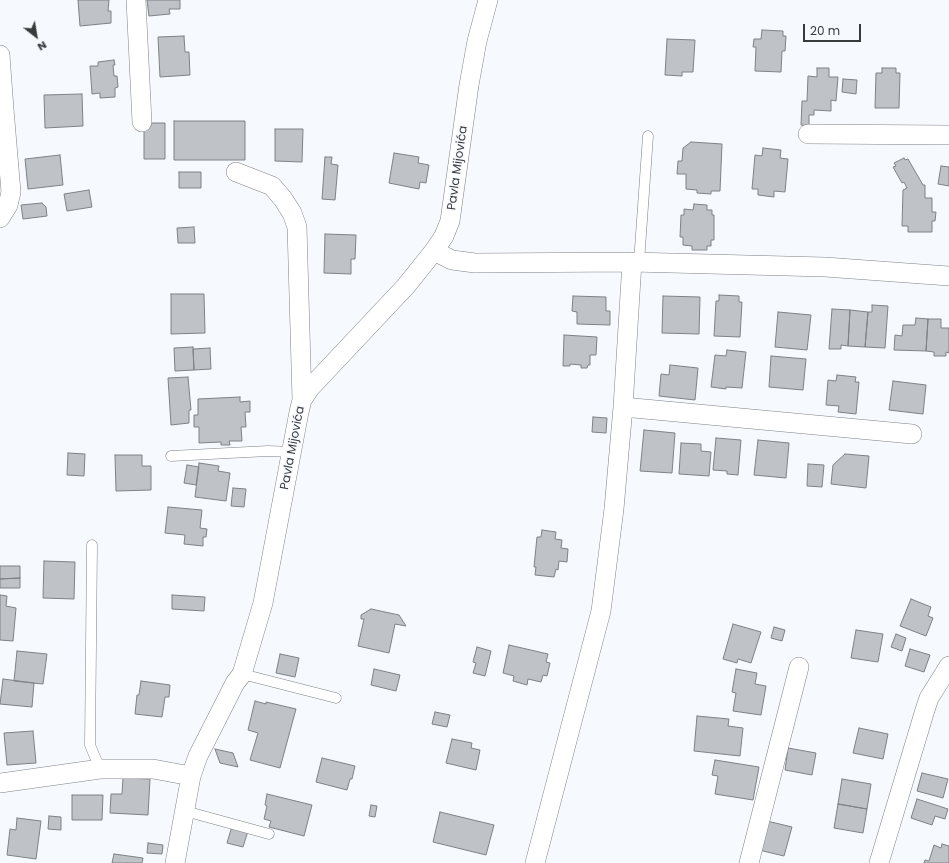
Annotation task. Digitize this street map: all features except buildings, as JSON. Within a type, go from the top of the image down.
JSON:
[{"type":"street","points":[[136,0],[142,122]]},
{"type":"street","name":"Pavla Mijovića","points":[[175,863],[190,776],[198,756],[235,683],[242,674],[264,603],[302,400],[310,388],[406,286],[434,251],[447,229],[452,212],[469,85],[477,41],[488,0]]},
{"type":"street","points":[[0,54],[11,192],[8,205],[0,218]]},
{"type":"street","points":[[808,134],[949,135]]},
{"type":"street","points":[[236,172],[272,186],[292,213],[297,227],[302,400]]},
{"type":"street","points":[[434,251],[452,260],[475,263],[636,262],[825,267],[949,276]]},
{"type":"street","points":[[535,863],[601,611],[614,509],[636,262]]},
{"type":"street","points":[[623,408],[912,434]]},
{"type":"street","points":[[879,863],[929,698],[949,666]]},
{"type":"street","points":[[749,863],[799,667]]},
{"type":"street","points":[[0,783],[100,769],[153,769],[190,776]]},
{"type":"lane","points":[[636,262],[648,136]]},
{"type":"lane","points":[[171,456],[268,451],[292,452]]},
{"type":"lane","points":[[92,545],[90,745],[100,769]]},
{"type":"lane","points":[[242,674],[336,698]]},
{"type":"lane","points":[[185,811],[269,834]]}]
